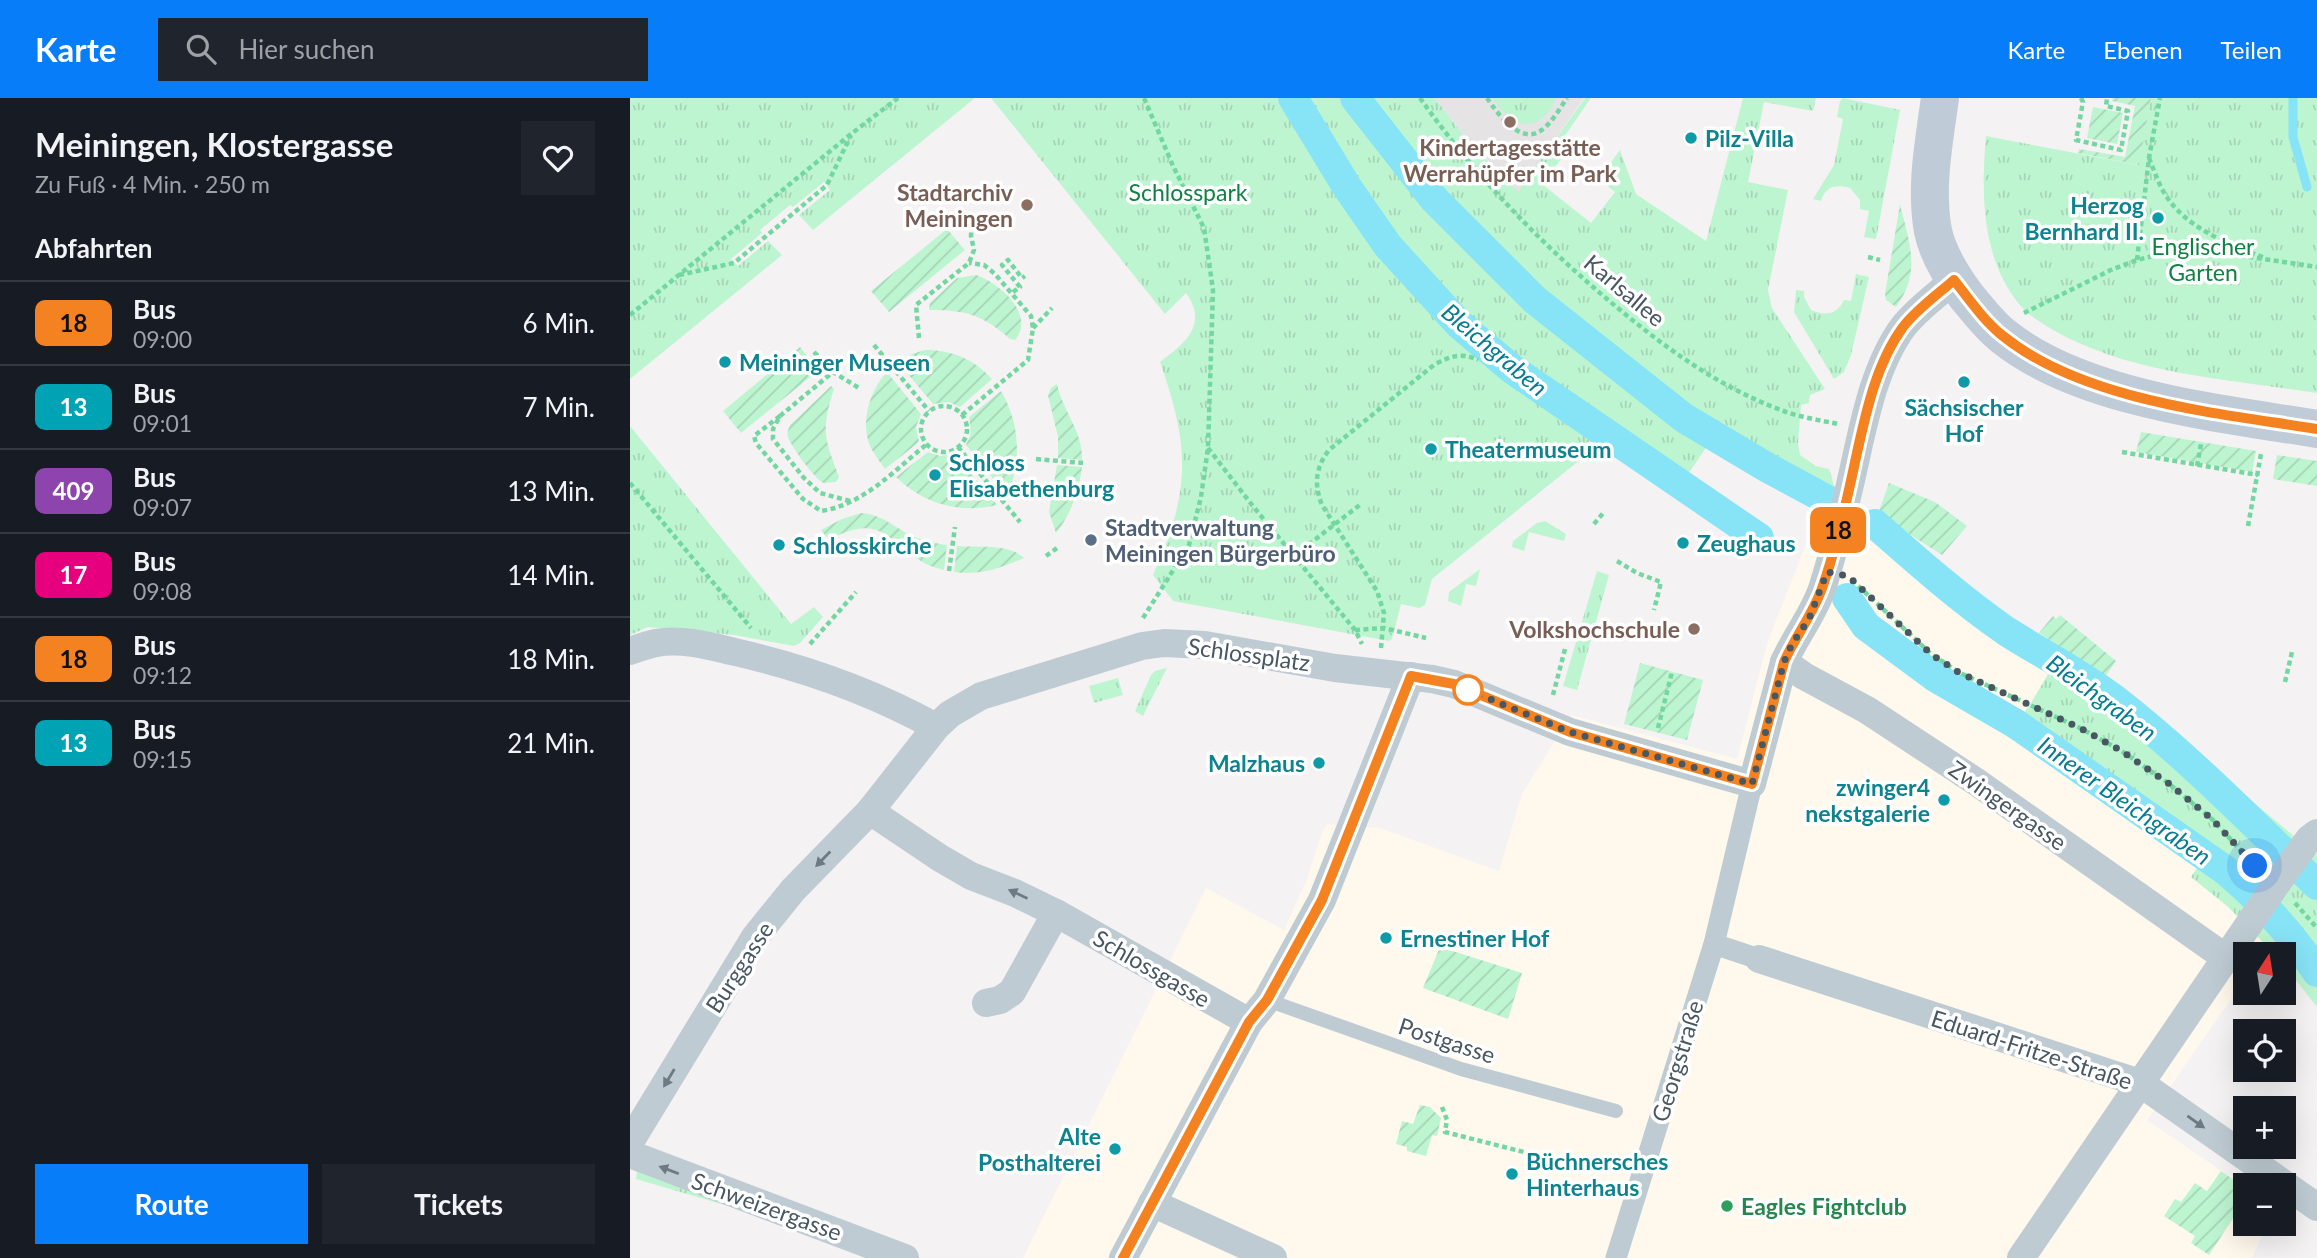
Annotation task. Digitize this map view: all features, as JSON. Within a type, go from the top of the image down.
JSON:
[{"type":"main road","points":[[1940,98],[1931,155],[1933,232],[1954,280],[2002,336],[2066,372],[2133,396],[2317,429]]},
{"type":"street","name":"Georgstraße","points":[[1616,1258],[1714,944],[1784,662],[1792,644],[1809,619],[1824,581],[1877,381],[1889,350],[1900,332],[1913,316],[1954,280]]},
{"type":"street","points":[[630,651],[657,642],[684,642],[780,662],[820,675],[908,712],[936,727]]},
{"type":"street","name":"Schlossplatz","points":[[870,811],[936,727],[950,714],[981,696],[1121,651],[1164,643],[1205,645],[1454,684],[1562,729],[1752,784]]},
{"type":"street","name":"Zwingergasse","points":[[1784,662],[1804,676],[1867,710],[1975,781],[2226,958]]},
{"type":"street","points":[[1123,1258],[1249,1022],[1267,1000],[1322,900],[1411,676]]},
{"type":"street","name":"Schlossgasse","points":[[870,811],[971,876],[1014,892],[1056,913],[1249,1022]]},
{"type":"street","name":"Burggasse","points":[[630,1142],[755,937],[793,890],[870,811]]},
{"type":"street","points":[[2021,1258],[2246,927],[2310,839]]},
{"type":"street","points":[[986,1003],[1000,1000],[1012,992],[1056,913]]},
{"type":"street","points":[[1714,944],[1759,959]]},
{"type":"street","name":"Eduard-Fritze-Straße","points":[[1759,959],[2140,1083],[2317,1208]]},
{"type":"street","name":"Schweizergasse","points":[[630,1154],[905,1258]]},
{"type":"street","points":[[1152,1203],[1273,1258]]},
{"type":"lane","name":"Postgasse","points":[[1267,1000],[1461,1069],[1616,1111]]},
{"type":"path","points":[[630,315],[676,275],[898,98]]},
{"type":"path","points":[[1121,651],[1164,588],[1189,545],[1201,497],[1208,448],[1213,290],[1204,228],[1144,98]]},
{"type":"path","name":"Karlsallee","points":[[1420,98],[1454,146],[1513,212],[1580,276],[1654,339],[1721,383],[1782,411],[1863,430]]},
{"type":"path","points":[[1487,98],[1512,128],[1527,134],[1536,134],[1546,127],[1567,98]]},
{"type":"path","points":[[2081,98],[2083,102],[2076,140],[2120,150],[2128,111],[2106,106],[2108,98]]},
{"type":"path","points":[[2137,260],[2149,158],[2160,98]]},
{"type":"path","points":[[676,275],[734,263],[827,185],[851,134]]},
{"type":"path","points":[[2149,158],[2163,191],[2185,216],[2211,236],[2274,261]]},
{"type":"path","points":[[919,338],[916,305],[969,263],[974,250],[971,236],[972,215]]},
{"type":"path","points":[[2022,316],[2025,311],[2137,260],[2172,251],[2203,250],[2317,267]]},
{"type":"path","points":[[1868,257],[1880,260]]},
{"type":"path","points":[[1013,292],[1020,287],[1002,265],[1008,260],[1022,278],[1025,276]]},
{"type":"path","points":[[962,415],[1028,360],[1033,328],[1031,316],[1013,292],[984,265],[969,263]]},
{"type":"path","points":[[1033,328],[1052,308]]},
{"type":"path","points":[[874,345],[929,411]]},
{"type":"path","points":[[814,352],[833,372],[859,388]]},
{"type":"path","points":[[1378,673],[1384,613],[1377,591],[1322,506],[1317,492],[1318,471],[1329,450],[1436,364],[1453,355],[1462,354],[1478,360]]},
{"type":"path","points":[[833,372],[754,436],[778,474],[803,499],[821,511],[864,496],[927,444]]},
{"type":"path","points":[[947,406],[962,415],[966,423],[966,433],[958,447],[942,452],[927,444],[921,428],[929,411],[947,406]]},
{"type":"path","points":[[780,416],[773,429],[774,439],[804,478],[820,493],[850,501]]},
{"type":"path","points":[[2248,526],[2267,421]]},
{"type":"path","points":[[958,447],[1020,522]]},
{"type":"path","points":[[1208,448],[1355,630],[1378,673]]},
{"type":"path","points":[[2122,452],[2258,475]]},
{"type":"path","points":[[1036,459],[1083,463]]},
{"type":"path","points":[[630,483],[780,662]]},
{"type":"path","points":[[1295,555],[1361,504]]},
{"type":"path","points":[[1594,524],[1604,512]]},
{"type":"path","points":[[949,571],[955,527]]},
{"type":"path","points":[[1046,556],[1057,548]]},
{"type":"path","points":[[1617,562],[1661,582],[1654,610]]},
{"type":"path","points":[[1824,581],[1848,576],[1931,654],[1958,672],[2080,728],[2120,750],[2168,783],[2213,820],[2275,886],[2301,908],[2317,928]]},
{"type":"path","points":[[830,621],[856,592]]},
{"type":"path","points":[[1355,630],[1384,628],[1426,638]]},
{"type":"path","points":[[1562,729],[1567,710],[1552,700],[1565,649]]},
{"type":"path","points":[[2285,682],[2292,652]]},
{"type":"path","points":[[1650,756],[1672,672]]},
{"type":"path","points":[[1442,1107],[1447,1120],[1445,1132],[1575,1165]]},
{"type":"shaded area","name":"Kindertagesstätte Werrahüpfer im Park","points":[[1435,98],[1584,98],[1518,193],[1472,146]]},
{"type":"shaded area","points":[[1822,503],[1877,529],[1966,604],[2011,638],[2056,665],[2007,736],[2199,866],[2247,927],[2264,942],[2233,942],[2233,996],[2147,1120],[2233,1179],[2233,1236],[2262,1236],[2252,1258],[1023,1258],[1206,888],[1284,930],[1307,879],[1327,824],[1380,828],[1499,871],[1522,794],[1571,715],[1737,759],[1768,641]]},
{"type":"green space","points":[[630,98],[975,98],[813,230],[799,215],[830,190],[824,182],[793,207],[790,205],[731,259],[738,266],[768,241],[782,255],[630,379]]},
{"type":"green space","name":"Schlosspark","points":[[991,98],[1435,98],[1472,146],[1518,192],[1585,98],[1591,98],[1557,147],[1565,154],[1542,184],[1591,223],[1615,192],[1599,179],[1620,150],[1636,194],[1706,241],[1743,98],[1816,98],[1813,111],[1764,102],[1748,182],[1788,190],[1768,290],[1772,308],[1825,389],[1810,395],[1809,403],[1801,405],[1798,443],[1800,455],[1816,466],[1829,469],[1835,489],[1834,495],[1717,431],[1685,479],[1666,466],[1656,479],[1601,443],[1432,579],[1425,605],[1419,608],[1401,604],[1392,639],[1389,641],[1173,601],[1153,575],[1174,519],[1182,469],[1177,419],[1160,362],[1191,333],[1195,315],[1192,304],[1186,293],[1165,314]]},
{"type":"green space","points":[[1492,98],[1557,98],[1544,117],[1529,124],[1515,121],[1502,111]]},
{"type":"green space","points":[[1843,98],[1900,110],[1876,239],[1864,237],[1869,211],[1860,209],[1860,200],[1850,188],[1832,187],[1825,192],[1821,201],[1813,199],[1834,165],[1843,119],[1837,117]]},
{"type":"green space","points":[[2113,98],[2151,98],[2139,165],[2078,153],[2079,149],[2125,157],[2135,106],[2112,101]]},
{"type":"green space","name":"Englischer Garten","points":[[2151,98],[2317,98],[2317,393],[2182,373],[2115,357],[2083,345],[2039,322],[2019,304],[2006,286],[1997,266],[1986,224],[1986,136],[2138,165]]},
{"type":"green space","points":[[2093,107],[2123,113],[2117,144],[2087,138]]},
{"type":"green space","points":[[1900,204],[1910,244],[1911,269],[1904,294],[1896,307],[1886,300],[1885,294]]},
{"type":"green space","points":[[947,229],[965,250],[889,312],[871,291]]},
{"type":"green space","points":[[1856,274],[1869,277],[1851,355],[1844,372],[1834,379],[1794,312],[1796,290],[1804,291],[1811,310],[1830,313],[1838,309],[1844,300],[1851,301]]},
{"type":"green space","points":[[976,275],[1004,292],[1018,311],[1020,330],[1015,340],[982,319],[954,311],[929,309],[930,303],[957,278]]},
{"type":"green space","points":[[800,347],[819,370],[741,433],[723,411]]},
{"type":"green space","points":[[925,350],[962,357],[978,366],[992,379],[960,407],[949,402],[933,404],[898,362]]},
{"type":"green space","points":[[887,372],[921,414],[916,427],[919,442],[885,469],[868,440],[866,419],[875,389]]},
{"type":"green space","points":[[1057,384],[1079,440],[1082,460],[1058,458],[1058,437],[1048,395],[1051,388]]},
{"type":"green space","points":[[831,386],[834,389],[827,414],[826,433],[839,477],[836,482],[824,483],[798,455],[788,432],[790,425]]},
{"type":"green space","points":[[1001,391],[1012,416],[1017,443],[1015,470],[1007,496],[966,445],[971,433],[969,417]]},
{"type":"green space","points":[[630,426],[791,624],[814,607],[823,617],[800,643],[794,646],[734,635],[648,627],[630,635]]},
{"type":"green space","points":[[2141,432],[2256,451],[2252,472],[2136,452]]},
{"type":"green space","points":[[928,452],[940,456],[955,454],[997,505],[969,508],[943,505],[918,494],[896,477]]},
{"type":"green space","points":[[2277,455],[2317,461],[2317,486],[2273,479]]},
{"type":"green space","points":[[1057,465],[1082,467],[1074,502],[1056,533],[1049,512]]},
{"type":"green space","points":[[1889,483],[1935,502],[1967,526],[1942,555],[1878,514]]},
{"type":"green space","points":[[861,513],[880,518],[917,538],[947,545],[944,570],[926,564],[880,531],[867,528],[850,531],[829,540],[821,530]]},
{"type":"green space","points":[[1545,521],[1566,534],[1564,541],[1529,532],[1524,551],[1512,547],[1513,541],[1537,523]]},
{"type":"green space","points":[[957,546],[1002,548],[1024,558],[990,570],[954,572]]},
{"type":"green space","points":[[1480,569],[1476,586],[1466,584],[1461,606],[1448,601],[1449,592]]},
{"type":"green space","points":[[1597,571],[1609,575],[1577,690],[1563,686]]},
{"type":"green space","points":[[2060,615],[2116,661],[2105,677],[2039,633],[2053,616],[2056,619]]},
{"type":"green space","points":[[2070,654],[2105,677],[2317,855],[2317,1007],[2296,980],[2296,942],[2263,942],[2227,906],[2191,877],[2199,865],[2007,736],[2030,705],[2051,669]]},
{"type":"green space","points":[[1640,663],[1703,680],[1687,740],[1624,724]]},
{"type":"green space","points":[[1167,668],[1143,716],[1135,711],[1151,675]]},
{"type":"green space","points":[[1118,678],[1123,695],[1094,703],[1089,686]]},
{"type":"green space","points":[[1440,947],[1522,973],[1508,1019],[1423,988]]},
{"type":"green space","points":[[1420,1105],[1430,1107],[1441,1118],[1437,1136],[1432,1135],[1426,1156],[1407,1151],[1407,1147],[1396,1144],[1402,1121],[1413,1124]]},
{"type":"green space","points":[[638,1164],[745,1211],[636,1179]]},
{"type":"green space","points":[[2221,1171],[2233,1180],[2233,1218],[2209,1255],[2191,1243],[2195,1236],[2164,1216],[2175,1199],[2181,1202],[2195,1183],[2207,1191]]},
{"type":"waterway","name":"Bleichgraben","points":[[1293,98],[1347,187],[1388,246],[1459,324],[1512,369],[1759,538]]},
{"type":"waterway","name":"Bleichgraben","points":[[1355,98],[1434,199],[1535,300],[1684,418],[1831,502]]},
{"type":"waterway","points":[[2293,98],[2293,137],[2307,187]]},
{"type":"waterway","name":"Bleichgraben","points":[[1875,524],[1989,619],[2088,681],[2141,720],[2218,789],[2317,885]]},
{"type":"waterway","name":"Innerer Bleichgraben","points":[[1847,598],[1866,626],[1935,677],[2016,724],[2225,870],[2274,918],[2317,972]]},
{"type":"bus line","name":"18","points":[[1123,1258],[1249,1022],[1267,1000],[1322,900],[1411,676],[1454,684],[1570,732],[1752,784],[1784,662],[1792,644],[1809,619],[1827,572],[1848,496],[1867,409],[1889,350],[1913,316],[1954,280],[2002,336],[2066,372],[2133,396],[2317,429]]},
{"type":"place","name":"Kindertagesstätte Werrahüpfer im Park","points":[[1510,122]]},
{"type":"place","name":"Pilz-Villa","points":[[1691,138]]},
{"type":"place","name":"Stadtarchiv Meiningen","points":[[1027,205]]},
{"type":"place","name":"Herzog Bernhard II.","points":[[2158,218]]},
{"type":"place","name":"Meininger Museen","points":[[725,362]]},
{"type":"place","name":"Sächsischer Hof","points":[[1964,382]]},
{"type":"place","name":"Theatermuseum","points":[[1431,449]]},
{"type":"place","name":"Schloss Elisabethenburg","points":[[935,475]]},
{"type":"place","name":"Stadtverwaltung Meiningen Bürgerbüro","points":[[1091,540]]},
{"type":"place","name":"Zeughaus","points":[[1683,543]]},
{"type":"place","name":"Schlosskirche","points":[[779,545]]},
{"type":"place","name":"Volkshochschule","points":[[1694,629]]},
{"type":"place","name":"Malzhaus","points":[[1319,763]]},
{"type":"place","name":"zwinger4 nekstgalerie","points":[[1944,800]]},
{"type":"place","name":"Ernestiner Hof","points":[[1386,938]]},
{"type":"place","name":"Alte Posthalterei","points":[[1115,1149]]},
{"type":"place","name":"Büchnersches Hinterhaus","points":[[1512,1174]]},
{"type":"place","name":"Eagles Fightclub","points":[[1727,1206]]},
{"type":"route","points":[[1468,690],[1570,732],[1752,784],[1784,662],[1792,644],[1809,619],[1827,572],[1835,572],[1848,576],[1931,654],[1958,672],[2080,728],[2120,750],[2168,783],[2213,820],[2255,866]]}]
